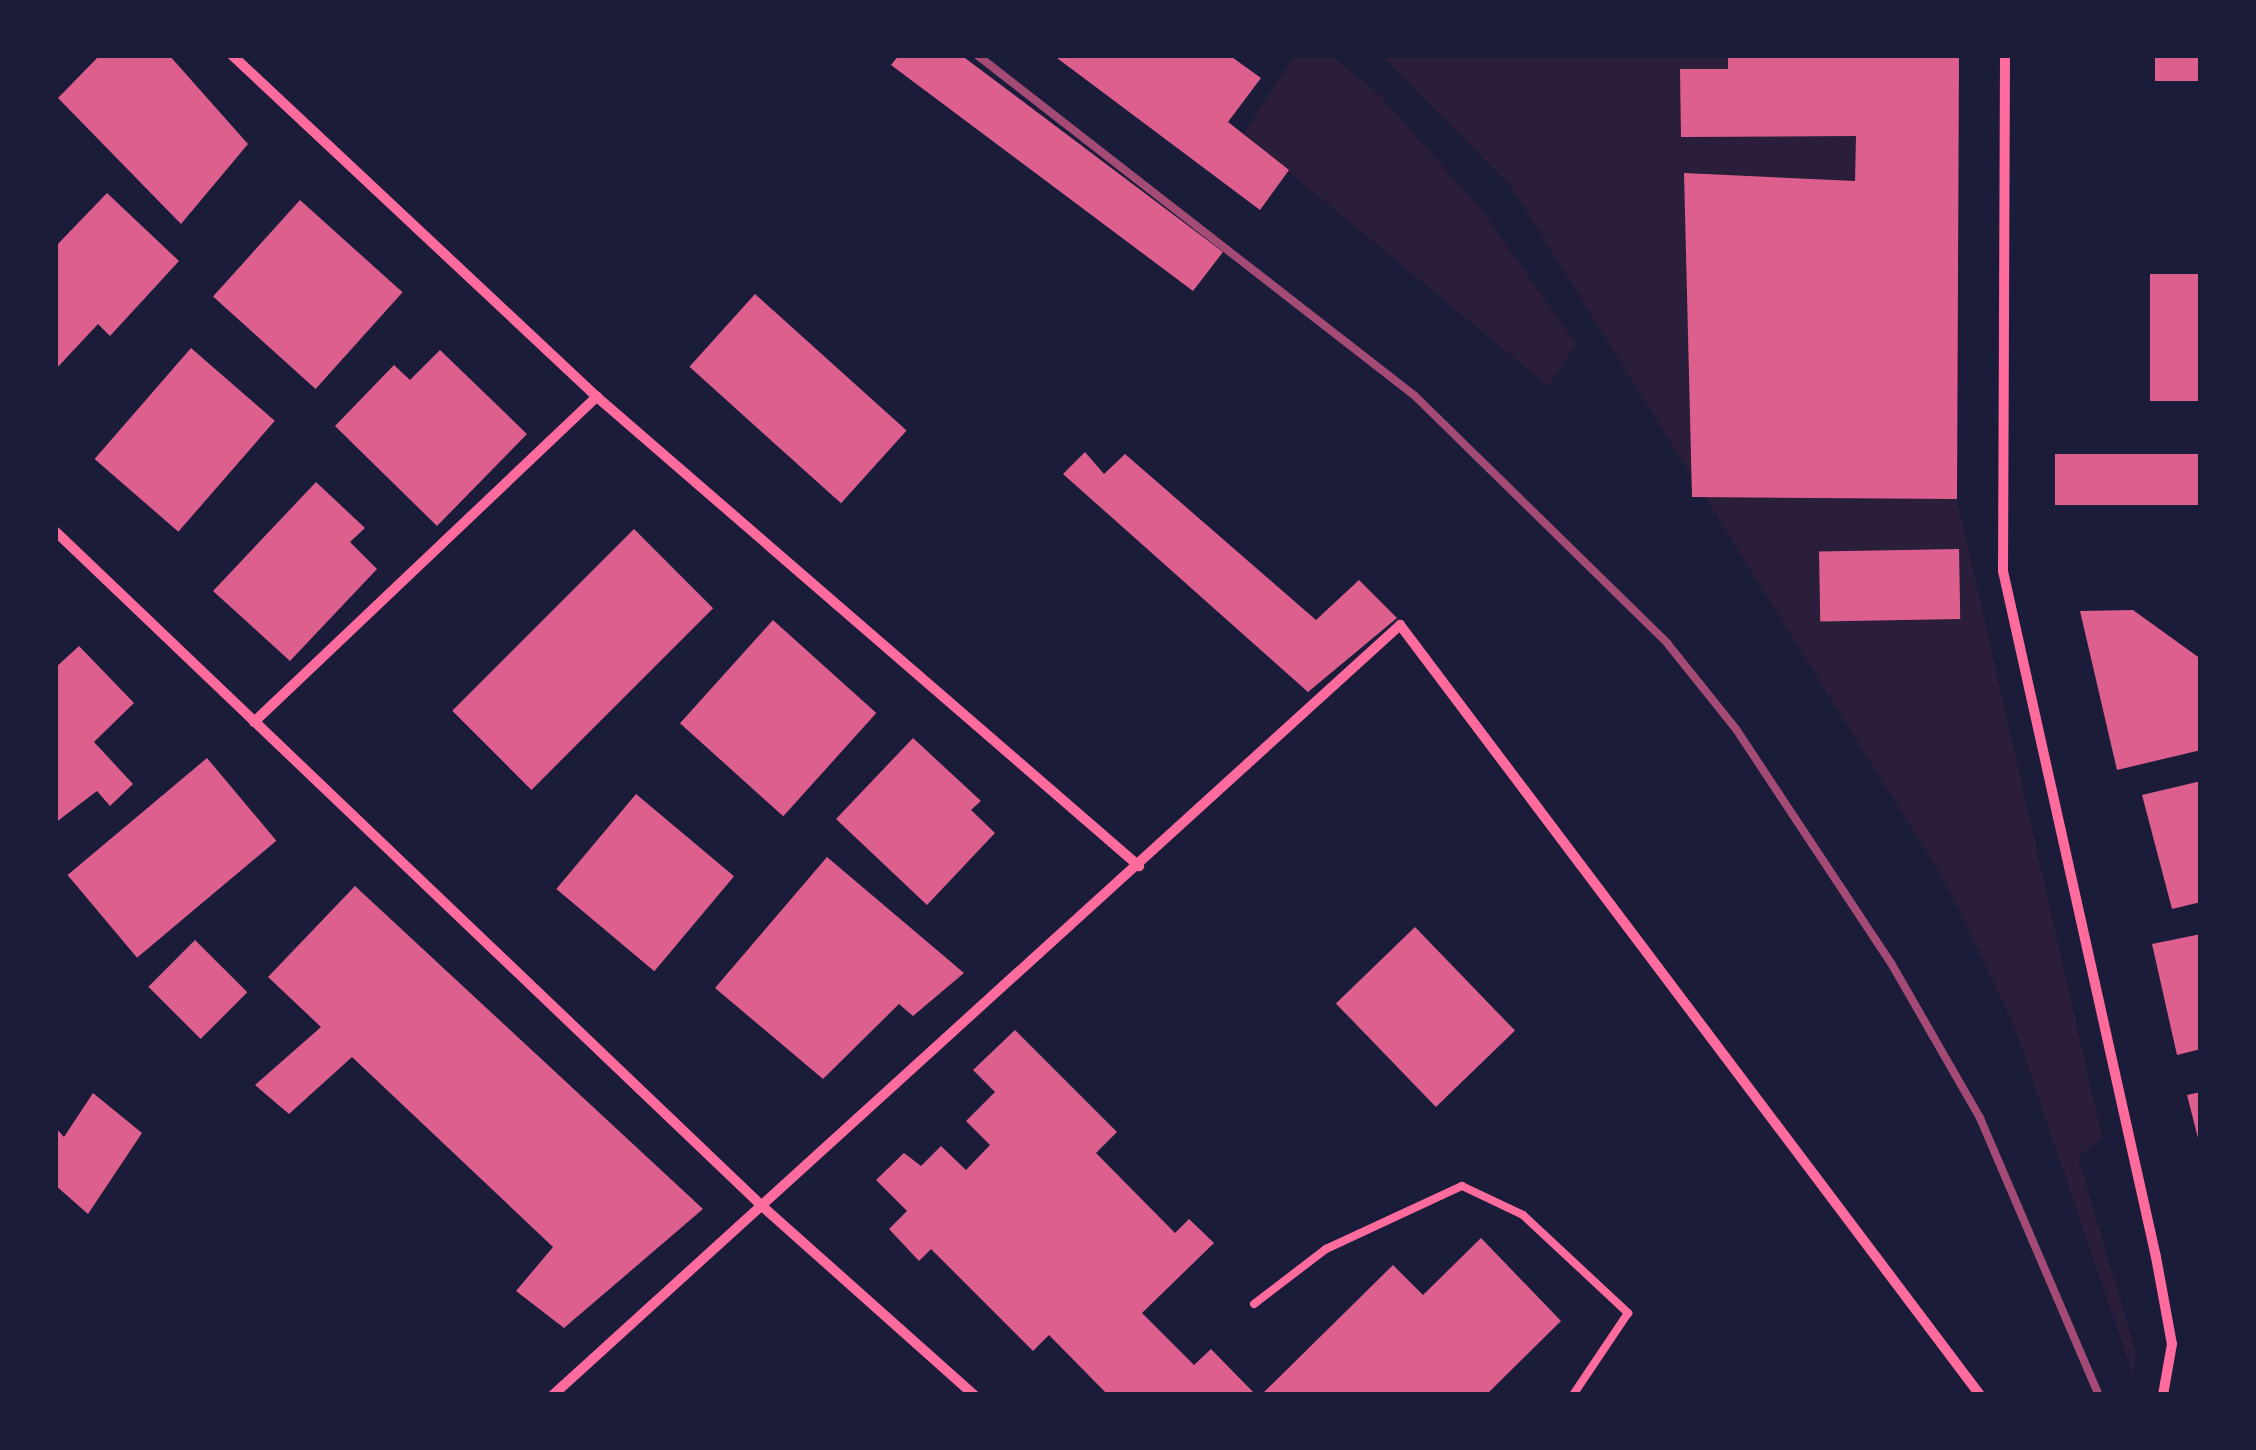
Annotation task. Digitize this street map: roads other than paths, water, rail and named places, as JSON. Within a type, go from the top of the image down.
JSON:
[{"type":"street","points":[[232,55],[597,397],[1139,866]]},
{"type":"street","points":[[2005,55],[2003,571],[2156,1258],[2172,1344],[2163,1395]]},
{"type":"street","points":[[254,722],[597,397]]},
{"type":"street","points":[[55,532],[762,1206],[974,1395]]},
{"type":"street","points":[[553,1395],[1400,625],[1980,1395]]},
{"type":"lane","points":[[1254,1304],[1326,1249],[1462,1186],[1524,1215],[1628,1313],[1573,1395]]},
{"type":"railway","points":[[977,55],[1415,396],[1667,643],[1736,729],[1891,963],[1980,1118],[2099,1395]]}]
